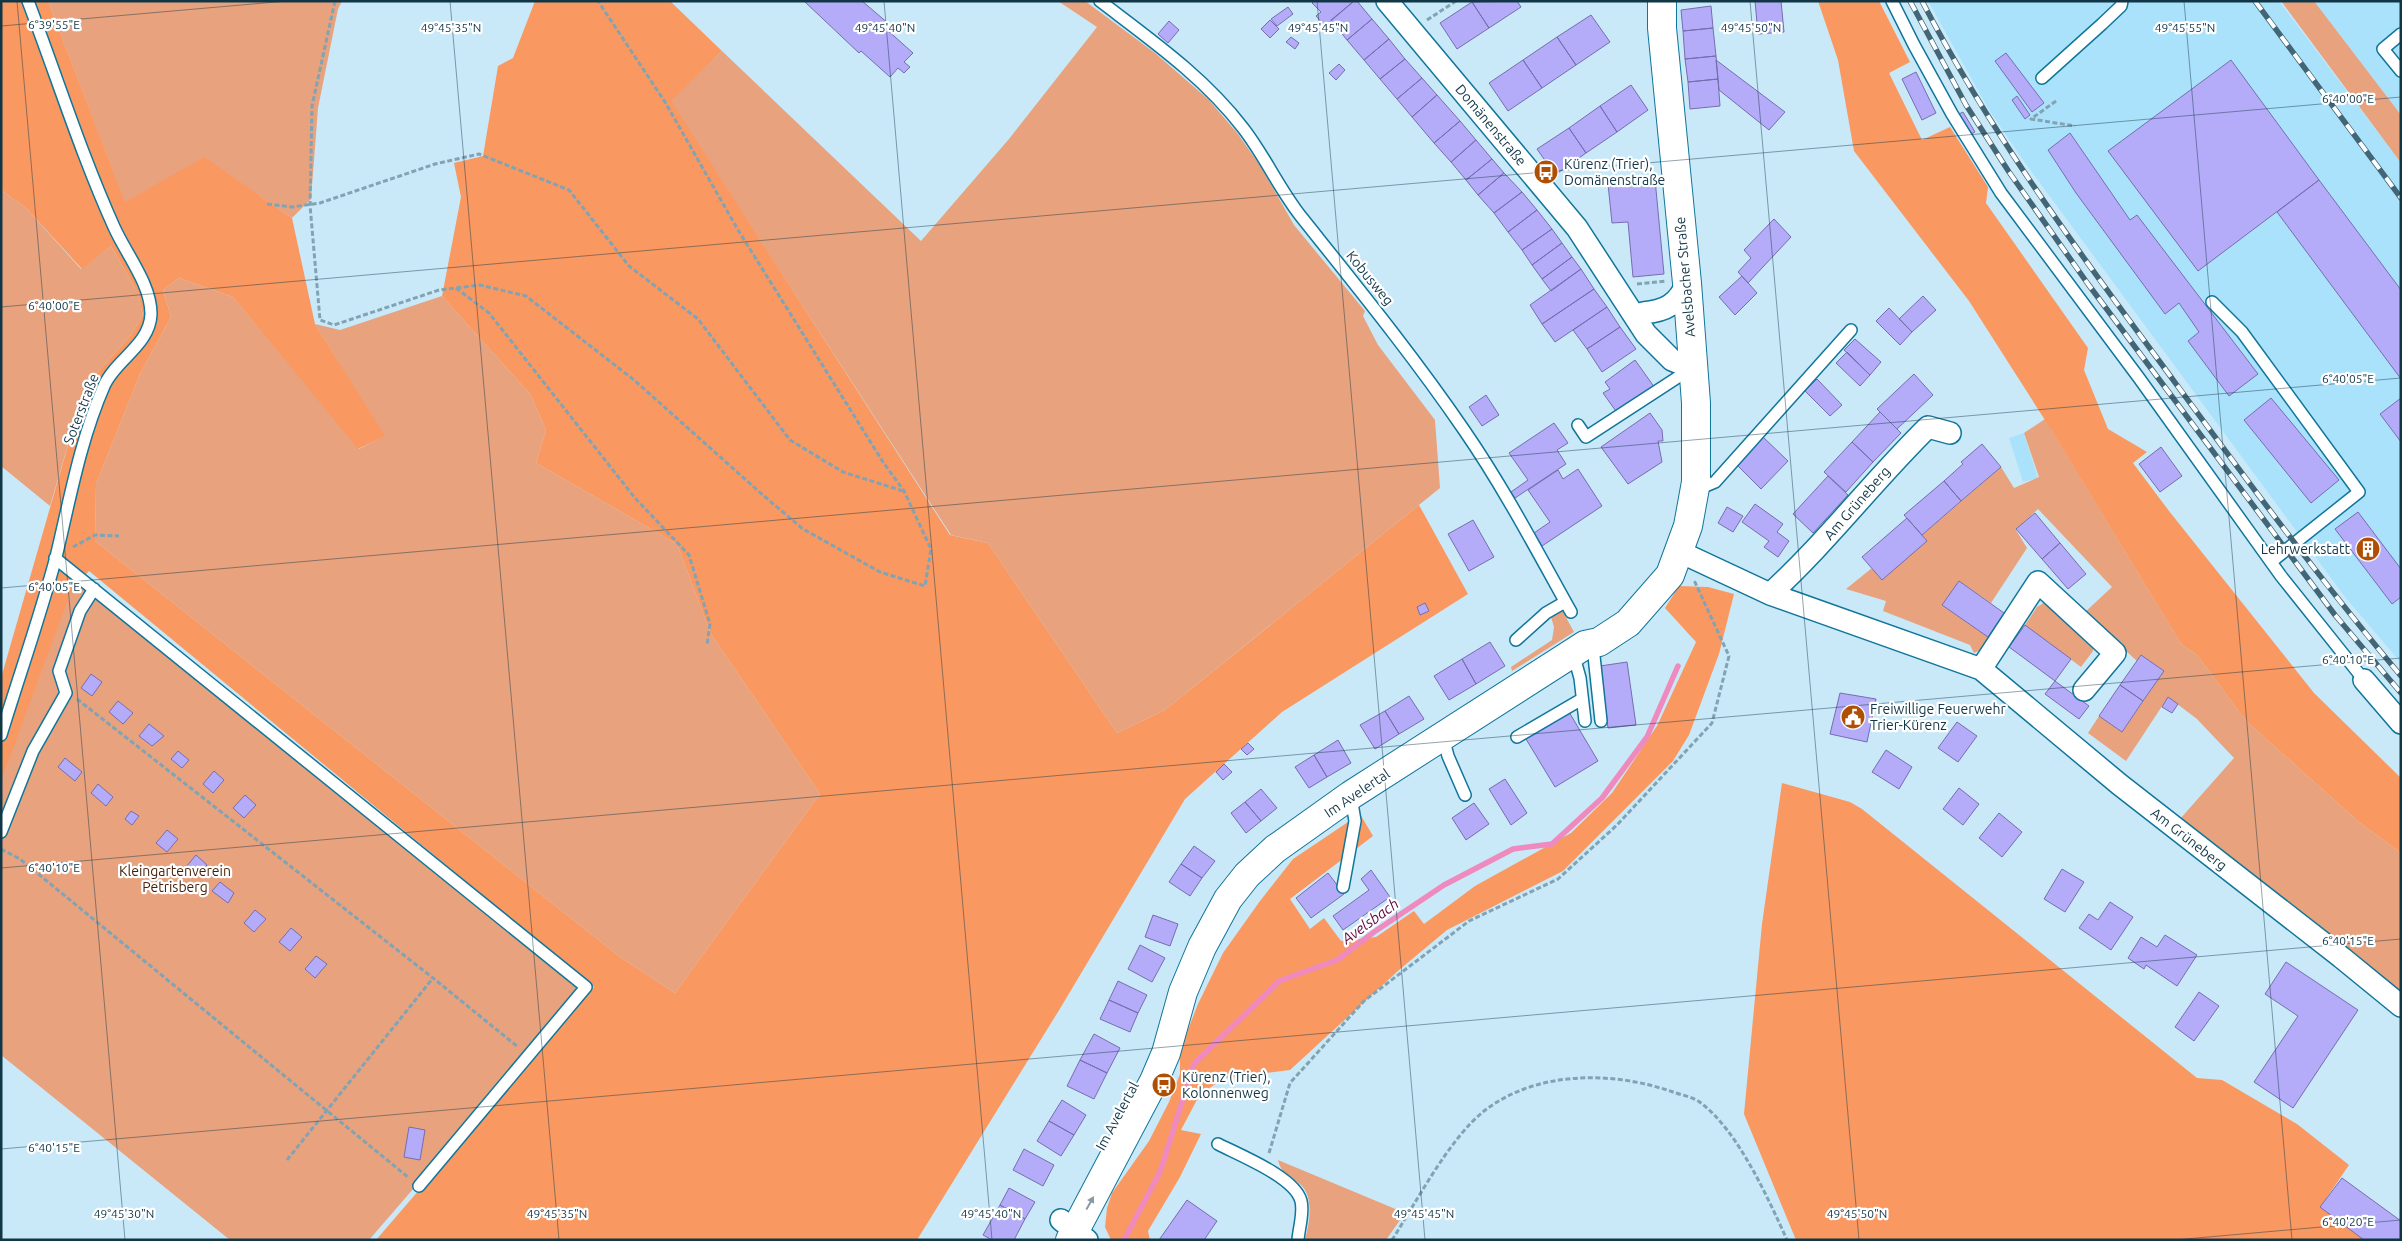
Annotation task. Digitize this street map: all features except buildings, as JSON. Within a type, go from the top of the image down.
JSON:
[{"type":"main road","name":"Avelsbacher Straße","points":[[1667,2],[1662,28],[1680,282],[1692,368],[1697,437],[1694,490],[1688,526],[1678,552]]},
{"type":"main road","name":"Im Avelertal","points":[[1068,1234],[1110,1130],[1162,1026],[1183,992],[1215,923],[1228,899],[1247,875],[1275,849],[1351,795],[1579,649],[1644,584],[1666,557],[1678,552]]},
{"type":"main road","name":"Im Avelertal","points":[[1068,1234],[1110,1167],[1154,1081],[1166,1053],[1183,992]]},
{"type":"street","name":"Domänenstraße","points":[[1388,1],[1577,228],[1636,302],[1635,320],[1672,360],[1692,368]]},
{"type":"street","points":[[1636,302],[1659,311],[1672,305],[1680,298],[1680,282]]},
{"type":"street","name":"Am Grüneberg","points":[[1770,594],[1811,556],[1894,461],[1928,427],[1950,433]]},
{"type":"street","name":"Am Grüneberg","points":[[1678,552],[1770,594],[1981,669],[2119,784],[2341,956],[2401,1006]]},
{"type":"street","points":[[1981,669],[2038,582],[2115,653],[2084,690]]},
{"type":"street","points":[[2364,680],[2401,723]]},
{"type":"lane","name":"Soterstraße","points":[[1,735],[55,558],[76,468],[93,411],[107,378],[143,338],[151,314],[146,291],[114,228],[81,146],[28,1]]},
{"type":"lane","name":"Kobusweg","points":[[1100,1],[1161,48],[1215,95],[1244,129],[1301,217],[1382,315],[1464,430],[1568,607],[1546,613],[1516,640]]},
{"type":"lane","points":[[1892,1],[1952,114],[2001,193],[2139,378],[2272,562],[2364,680]]},
{"type":"lane","points":[[2042,78],[2102,24],[2120,6],[2122,1]]},
{"type":"lane","points":[[2401,34],[2383,49],[2401,71]]},
{"type":"lane","points":[[2212,302],[2242,332],[2359,492],[2272,562]]},
{"type":"lane","points":[[1694,490],[1715,482],[1851,330]]},
{"type":"lane","points":[[1578,425],[1586,437],[1692,368]]},
{"type":"lane","points":[[55,558],[586,987],[419,1186]]},
{"type":"lane","points":[[1,832],[33,751],[66,693],[59,671],[80,611],[94,589]]},
{"type":"lane","points":[[1585,721],[1579,649],[1594,656],[1601,721]]},
{"type":"lane","points":[[1517,737],[1582,699]]},
{"type":"lane","points":[[1443,737],[1448,756],[1465,795]]},
{"type":"lane","points":[[1343,887],[1355,821],[1351,795]]},
{"type":"lane","points":[[1218,1144],[1265,1168],[1292,1186],[1301,1200],[1302,1211],[1298,1236],[1287,1240]]},
{"type":"path","points":[[335,1],[312,106],[310,205],[320,320],[334,325],[438,290],[480,285],[526,296],[634,380],[764,496],[803,528],[880,572],[925,586],[932,550],[904,491],[883,462],[738,230],[665,102],[598,1]]},
{"type":"path","points":[[1413,31],[1456,1]]},
{"type":"path","points":[[2056,100],[2031,119],[2075,126]]},
{"type":"path","points":[[267,204],[292,207],[310,205],[337,198],[435,164],[479,154],[569,190],[629,266],[698,319],[790,440],[843,472],[904,491]]},
{"type":"path","points":[[1636,302],[1632,285],[1680,282]]},
{"type":"path","points":[[456,288],[489,314],[634,498],[688,554],[710,624],[707,645]]},
{"type":"path","points":[[95,534],[119,536]]},
{"type":"path","points":[[1265,1168],[1290,1083],[1364,1001],[1469,921],[1558,879],[1617,825],[1712,722],[1729,656],[1692,576]]},
{"type":"path","points":[[66,693],[82,702],[528,1056]]},
{"type":"path","points":[[1,849],[20,859],[419,1186]]},
{"type":"path","points":[[288,1160],[432,978]]},
{"type":"path","points":[[1392,1240],[1456,1142],[1484,1112],[1507,1096],[1540,1084],[1575,1078],[1628,1080],[1654,1086],[1700,1101],[1724,1125],[1768,1198],[1786,1240]]},
{"type":"shaded area","points":[[1,1],[48,1],[125,202],[204,157],[292,218],[315,324],[385,436],[358,449],[233,297],[179,278],[163,290],[171,317],[140,374],[96,484],[95,541],[620,957],[675,993],[820,794],[711,634],[677,544],[536,463],[546,430],[530,394],[442,296],[461,197],[454,163],[483,156],[498,66],[513,58],[535,1],[670,1],[722,51],[671,101],[950,535],[988,543],[1117,733],[1165,710],[1419,505],[1468,594],[1282,712],[1185,799],[1061,1007],[917,1240],[376,1240],[594,987],[89,571],[71,591],[1,781],[1,678],[77,414],[96,374],[131,335],[143,315],[138,293],[111,246],[82,269],[25,207],[1,190]]},
{"type":"shaded area","points":[[1818,1],[1879,1],[1910,62],[1889,73],[1922,140],[1950,127],[1988,187],[1986,203],[2088,348],[2084,370],[2108,429],[2147,452],[2133,463],[2169,511],[2314,693],[2401,778],[2401,853],[2360,823],[2246,721],[2197,655],[2181,644],[2052,431],[1969,301],[1854,151],[1838,60]]},
{"type":"shaded area","points":[[1928,1],[2279,1],[2401,163],[2401,663],[2345,597],[2023,160],[1989,110]]},
{"type":"shaded area","points":[[2314,1],[2401,1],[2401,115]]},
{"type":"shaded area","points":[[2024,433],[2038,478],[2023,482],[2009,438]]},
{"type":"shaded area","points":[[1679,586],[1708,587],[1734,594],[1719,654],[1689,735],[1673,761],[1563,871],[1447,930],[1399,970],[1290,1070],[1225,1078],[1200,1094],[1181,1130],[1201,1134],[1180,1177],[1148,1231],[1150,1240],[1111,1240],[1105,1227],[1107,1208],[1112,1193],[1149,1141],[1169,1102],[1180,1074],[1180,1050],[1198,1004],[1223,953],[1293,859],[1360,814],[1373,836],[1290,899],[1310,929],[1324,918],[1341,941],[1376,937],[1414,911],[1424,924],[1475,886],[1571,833],[1612,793],[1657,726],[1696,642],[1665,608]]},
{"type":"shaded area","points":[[1782,783],[1850,802],[1862,809],[2197,1078],[2222,1080],[2297,1124],[2349,1165],[2323,1203],[2368,1240],[1796,1240],[1744,1114],[1762,924]]},
{"type":"green space","points":[[48,1],[342,1],[338,9],[318,108],[311,199],[292,218],[204,158],[125,203]]},
{"type":"green space","points":[[1058,1],[1085,1],[1155,53],[1209,100],[1238,134],[1261,167],[1294,225],[1365,311],[1363,316],[1378,345],[1435,420],[1440,488],[1165,710],[1117,733],[988,543],[951,535],[670,101],[722,51],[921,241],[1009,139],[1097,27]]},
{"type":"green space","points":[[2281,1],[2314,1],[2401,115],[2401,163]]},
{"type":"green space","points":[[1,190],[25,207],[81,269],[111,246],[138,293],[143,315],[131,335],[96,374],[77,414],[50,506],[1,466]]},
{"type":"green space","points":[[179,278],[233,297],[359,449],[384,436],[315,324],[340,330],[442,296],[530,394],[546,430],[536,463],[677,544],[711,634],[820,794],[675,993],[620,957],[95,541],[96,484],[140,374],[171,317],[163,290]]},
{"type":"green space","points":[[2045,419],[2181,644],[2197,655],[2246,721],[2360,823],[2401,853],[2401,998],[2180,819],[2234,758],[2197,719],[2168,697],[2126,761],[2088,733],[2099,716],[2122,732],[2164,671],[2141,655],[2137,661],[2084,613],[2112,587],[2038,509],[2016,530],[2027,548],[1991,603],[1959,581],[1942,605],[1988,637],[1989,646],[1974,653],[1970,645],[1883,611],[1886,601],[1846,589],[1872,568],[1882,579],[1922,535],[2001,467],[2014,488],[2039,477],[2024,433]]},
{"type":"green space","name":"Kleingartenverein Petrisberg","points":[[62,570],[588,987],[369,1240],[230,1240],[1,1055],[1,763]]},
{"type":"green space","points":[[2045,602],[2093,645],[2093,651],[2081,667],[2025,625],[2037,607]]},
{"type":"green space","points":[[1562,610],[1574,632],[1512,671],[1511,667],[1552,640],[1554,627],[1551,617]]},
{"type":"green space","points":[[1278,1160],[1405,1213],[1386,1240],[1305,1240],[1310,1211],[1308,1196],[1300,1184],[1284,1172]]},
{"type":"waterway","name":"Avelsbach","points":[[1124,1240],[1160,1172],[1194,1064],[1279,981],[1337,960],[1374,932],[1444,885],[1513,849],[1552,844],[1602,798],[1647,737],[1678,666]]},
{"type":"railway","points":[[1910,1],[1966,105],[2009,172],[2088,284],[2335,615],[2401,693]]},
{"type":"railway","points":[[1922,1],[1975,96],[2065,231],[2278,521],[2401,676]]},
{"type":"railway","points":[[2255,1],[2401,198]]},
{"type":"place","name":"Kürenz (Trier), Domänenstraße","points":[[1546,172]]},
{"type":"place","name":"Lehrwerkstatt","points":[[2368,549]]},
{"type":"place","name":"Freiwillige Feuerwehr Trier-Kürenz","points":[[1853,717]]},
{"type":"place","name":"Kürenz (Trier), Kolonnenweg","points":[[1164,1085]]}]
